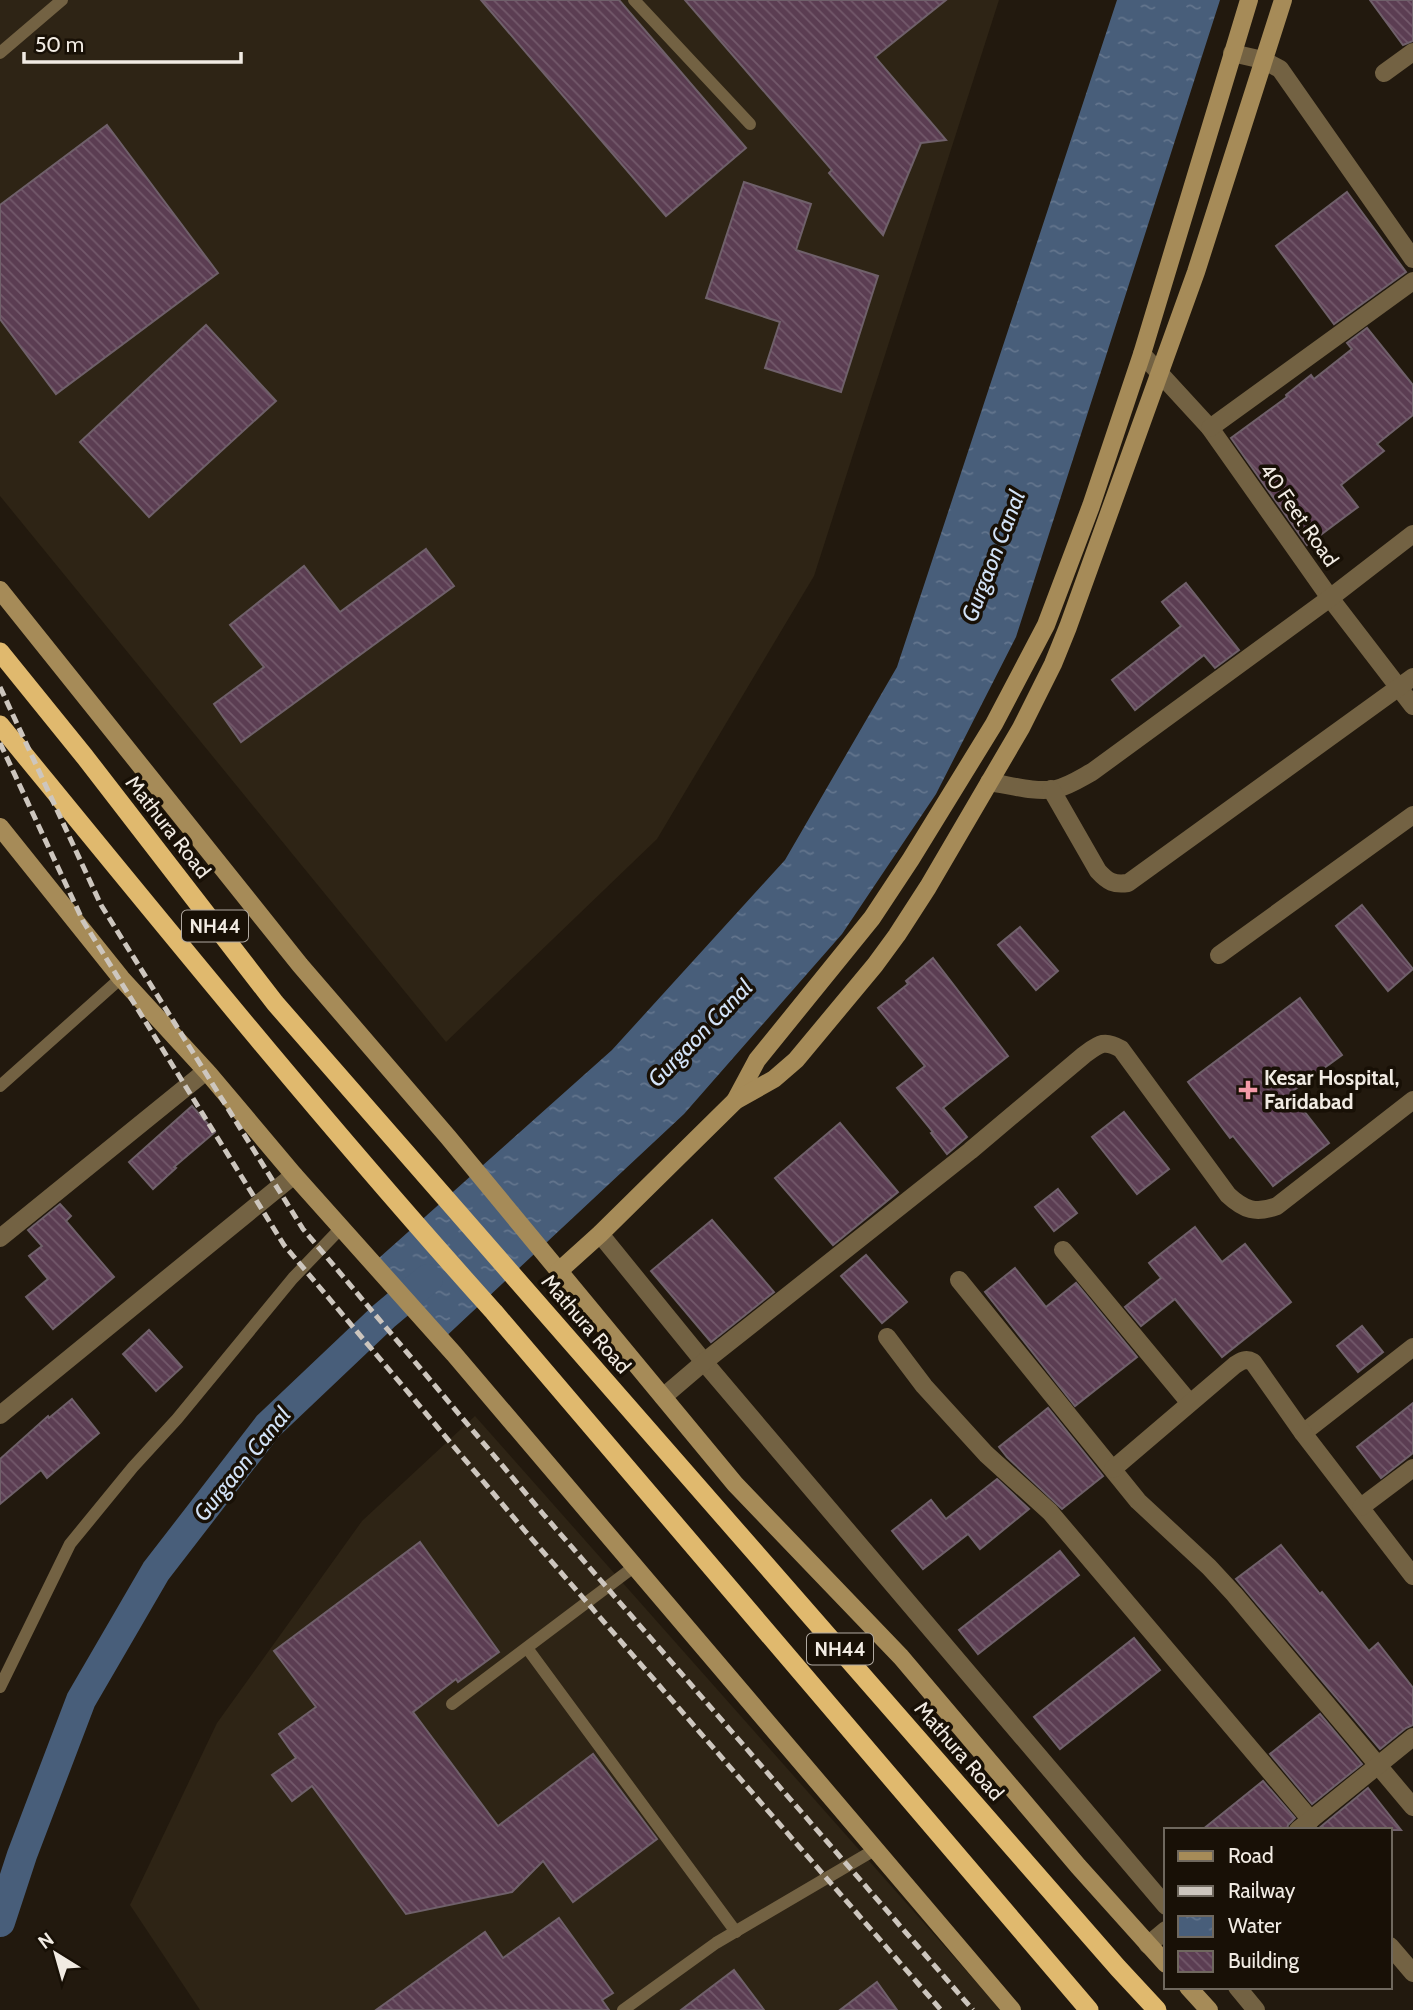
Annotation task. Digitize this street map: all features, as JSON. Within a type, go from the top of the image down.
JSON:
[{"type":"highway","name":"Mathura Road","points":[[0,652],[85,757],[275,1003],[1157,2010]]},
{"type":"highway","name":"NH44","points":[[0,725],[254,1035],[410,1219],[494,1312],[1088,2010]]},
{"type":"main road","points":[[735,1101],[757,1060],[878,908],[950,798],[994,724],[1046,625],[1095,494],[1142,354],[1249,0]]},
{"type":"main road","points":[[559,1271],[735,1101],[774,1079],[796,1060],[897,935],[1021,728],[1053,664],[1160,374],[1196,272],[1283,0]]},
{"type":"main road","name":"Mathura Road","points":[[0,590],[300,965],[448,1137],[735,1484],[901,1657],[1069,1856],[1164,1962]]},
{"type":"main road","points":[[0,827],[121,978],[454,1354],[1013,2010]]},
{"type":"main road","points":[[1190,1989],[1209,2010]]},
{"type":"street","points":[[1384,73],[1413,52]]},
{"type":"street","points":[[1232,53],[1263,60],[1280,69],[1413,259]]},
{"type":"street","points":[[1210,428],[1413,281]]},
{"type":"street","name":"40 Feet Road","points":[[1142,354],[1210,428],[1330,598],[1406,682],[1413,706]]},
{"type":"street","points":[[989,782],[1042,790],[1075,782],[1330,598],[1413,534]]},
{"type":"street","points":[[1051,789],[1098,871],[1108,881],[1118,885],[1128,883],[1406,682]]},
{"type":"street","points":[[1219,955],[1413,815]]},
{"type":"street","points":[[663,1397],[970,1151],[1084,1055],[1101,1044],[1110,1043],[1121,1049],[1227,1195],[1251,1210],[1264,1211],[1277,1206],[1413,1100]]},
{"type":"street","points":[[0,1238],[206,1071]]},
{"type":"street","points":[[0,1415],[294,1175]]},
{"type":"street","points":[[600,1234],[704,1362],[1164,1904]]},
{"type":"street","points":[[1063,1250],[1189,1402]]},
{"type":"street","points":[[959,1280],[1138,1500],[1234,1594],[1413,1807]]},
{"type":"street","points":[[887,1337],[925,1386],[986,1454],[1049,1512],[1305,1825],[1413,1737]]},
{"type":"street","points":[[1303,1433],[1413,1348]]},
{"type":"street","points":[[1113,1469],[1235,1365],[1249,1360],[1413,1576]]},
{"type":"street","points":[[1360,1507],[1413,1468]]},
{"type":"street","points":[[1148,1945],[1164,1932]]},
{"type":"street","points":[[1392,1948],[1413,1973]]},
{"type":"street","points":[[1239,1989],[1256,2010]]},
{"type":"lane","points":[[0,53],[62,0]]},
{"type":"lane","points":[[634,0],[750,124]]},
{"type":"lane","points":[[0,1086],[121,978]]},
{"type":"lane","points":[[0,1687],[70,1544],[293,1278],[341,1228]]},
{"type":"lane","points":[[452,1704],[635,1566]]},
{"type":"lane","points":[[527,1648],[736,1932]]},
{"type":"lane","points":[[623,2010],[716,1943],[876,1849]]},
{"type":"shaded area","points":[[0,0],[999,0],[814,576],[657,839],[446,1042],[0,496]]},
{"type":"shaded area","points":[[475,1416],[1001,2010],[200,2010],[130,1905],[217,1723],[362,1521]]},
{"type":"water","points":[[1117,0],[1220,0],[1016,637],[936,794],[842,934],[684,1114],[440,1342],[370,1266],[612,1050],[785,860],[897,667]]},
{"type":"building","points":[[481,0],[619,0],[746,148],[666,216]]},
{"type":"building","points":[[685,0],[946,0],[875,57],[946,140],[921,143],[883,235],[829,173],[832,170]]},
{"type":"building","points":[[1370,0],[1413,0],[1413,41],[1403,45]]},
{"type":"building","points":[[107,125],[218,273],[56,394],[0,319],[0,205]]},
{"type":"building","points":[[744,182],[811,204],[796,250],[878,276],[841,392],[765,368],[780,322],[706,298]]},
{"type":"building","points":[[1347,192],[1406,272],[1334,324],[1276,246]]},
{"type":"building","points":[[206,325],[276,401],[149,517],[80,442]]},
{"type":"building","points":[[1367,328],[1413,385],[1413,415],[1377,444],[1384,451],[1341,485],[1358,507],[1307,545],[1231,438],[1287,397],[1286,395],[1311,375],[1314,379],[1352,349],[1347,343]]},
{"type":"building","points":[[426,549],[454,586],[241,742],[214,704],[264,667],[230,625],[304,566],[340,612]]},
{"type":"building","points":[[1186,583],[1239,650],[1215,668],[1204,655],[1135,710],[1112,680],[1181,626],[1162,602]]},
{"type":"building","points":[[1362,905],[1413,969],[1388,991],[1336,926]]},
{"type":"building","points":[[1020,927],[1058,971],[1036,990],[998,945]]},
{"type":"building","points":[[933,958],[1008,1056],[943,1108],[967,1137],[947,1154],[931,1133],[933,1132],[897,1088],[925,1066],[878,1008],[908,984],[906,981]]},
{"type":"building","points":[[1300,998],[1342,1055],[1290,1093],[1329,1143],[1273,1186],[1233,1136],[1230,1138],[1188,1082]]},
{"type":"building","points":[[192,1106],[215,1132],[153,1189],[129,1162]]},
{"type":"building","points":[[1124,1112],[1169,1169],[1137,1194],[1092,1137]]},
{"type":"building","points":[[840,1123],[898,1192],[833,1245],[775,1178]]},
{"type":"building","points":[[1058,1189],[1077,1213],[1054,1231],[1035,1207]]},
{"type":"building","points":[[60,1204],[71,1216],[66,1221],[114,1277],[53,1329],[26,1297],[48,1279],[29,1256],[42,1246],[28,1230]]},
{"type":"building","points":[[712,1220],[774,1292],[711,1342],[651,1271]]},
{"type":"building","points":[[1195,1227],[1222,1262],[1245,1244],[1291,1302],[1222,1357],[1175,1299],[1141,1326],[1125,1307],[1161,1278],[1149,1263]]},
{"type":"building","points":[[866,1255],[907,1302],[882,1323],[841,1276]]},
{"type":"building","points":[[1015,1268],[1046,1307],[1076,1283],[1137,1357],[1075,1406],[985,1292]]},
{"type":"building","points":[[1362,1326],[1383,1352],[1358,1372],[1337,1346]]},
{"type":"building","points":[[149,1330],[182,1367],[156,1391],[123,1354]]},
{"type":"building","points":[[72,1399],[99,1433],[47,1478],[41,1470],[0,1504],[0,1459],[48,1416],[49,1418]]},
{"type":"building","points":[[1413,1403],[1413,1453],[1381,1478],[1357,1447]]},
{"type":"building","points":[[1048,1408],[1103,1476],[1062,1509],[999,1447]]},
{"type":"building","points":[[997,1479],[1029,1509],[980,1549],[968,1534],[923,1569],[892,1531],[931,1500],[946,1519]]},
{"type":"building","points":[[420,1542],[499,1652],[458,1682],[456,1679],[413,1712],[498,1826],[593,1754],[657,1839],[573,1902],[543,1861],[512,1892],[406,1914],[312,1786],[292,1801],[272,1775],[296,1758],[279,1734],[316,1707],[274,1651]]},
{"type":"building","points":[[1281,1545],[1369,1651],[1378,1643],[1413,1688],[1413,1725],[1380,1749],[1236,1579]]},
{"type":"building","points":[[1060,1551],[1079,1575],[978,1654],[959,1630]]},
{"type":"building","points":[[1134,1638],[1160,1670],[1060,1749],[1034,1717]]},
{"type":"building","points":[[1320,1714],[1362,1764],[1312,1804],[1270,1754]]},
{"type":"building","points":[[1263,1781],[1295,1818],[1287,1828],[1204,1828]]},
{"type":"building","points":[[1368,1788],[1401,1830],[1392,1828],[1319,1828]]},
{"type":"building","points":[[559,1918],[613,1993],[602,2000],[609,2010],[376,2010],[485,1932],[503,1958]]},
{"type":"building","points":[[734,1970],[764,2010],[681,2010]]},
{"type":"building","points":[[877,1982],[897,2010],[840,2010]]},
{"type":"waterway","name":"Gurgaon Canal","points":[[0,1922],[22,1855],[81,1700],[156,1571],[268,1426],[384,1316],[428,1279]]},
{"type":"railway","points":[[0,687],[101,905],[303,1229],[544,1515],[973,2010]]},
{"type":"railway","points":[[0,743],[83,921],[284,1245],[525,1531],[941,2010]]},
{"type":"place","name":"Kesar Hospital, Faridabad","points":[[1248,1090]]}]
